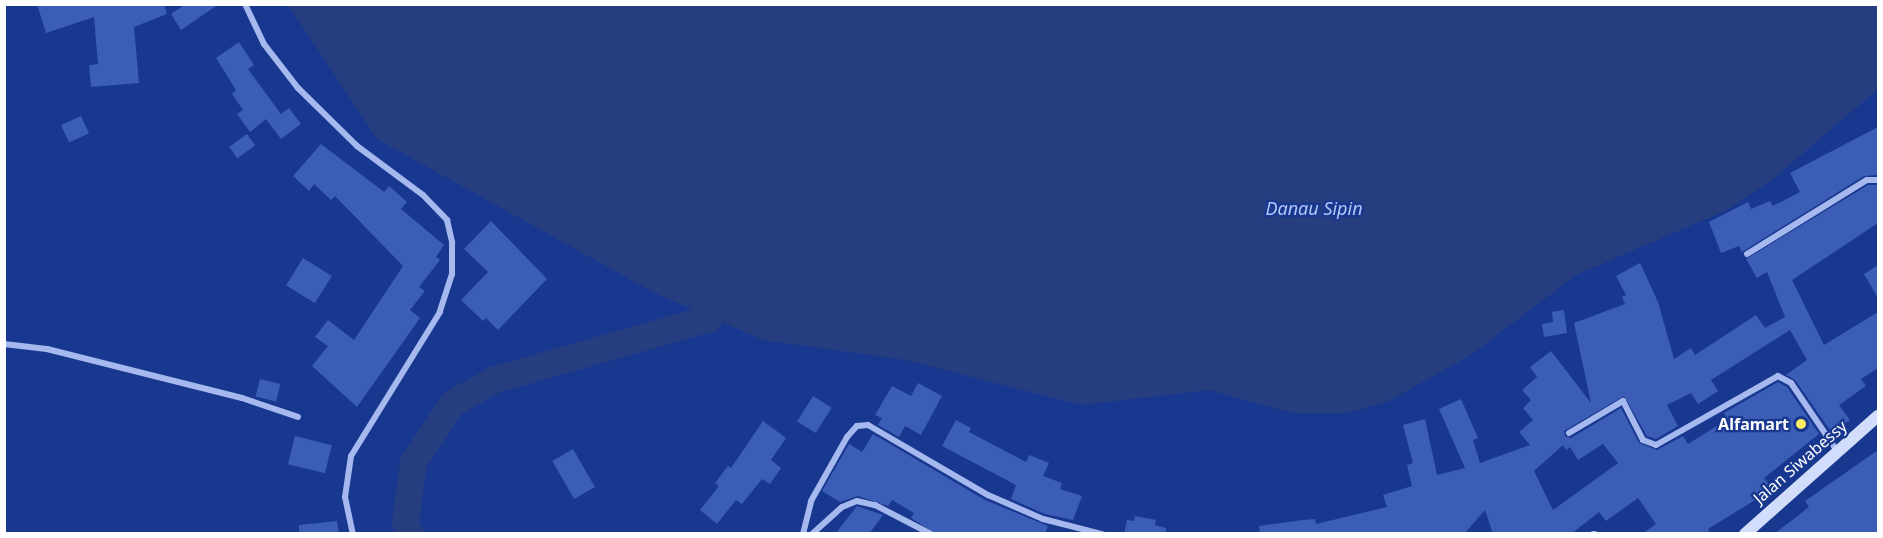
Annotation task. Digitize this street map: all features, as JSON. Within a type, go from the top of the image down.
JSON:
[{"type":"main road","name":"Jalan Siwabessy","points":[[1745,534],[1878,416]]},
{"type":"street","points":[[245,4],[264,44],[298,88],[357,146],[423,195],[447,220],[452,242],[452,274],[440,312],[351,456],[345,497],[353,534]]},
{"type":"street","points":[[1747,254],[1868,180],[1878,180]]},
{"type":"street","points":[[4,344],[47,349],[242,398],[298,417]]},
{"type":"street","points":[[1569,433],[1623,401],[1643,440],[1656,445],[1778,376],[1791,382],[1837,451]]},
{"type":"street","points":[[802,534],[811,501],[847,437],[857,426],[868,425],[988,495],[1076,531],[1102,534]]},
{"type":"street","points":[[812,534],[842,507],[857,501],[875,505],[931,534]]},
{"type":"water","name":"Danau Sipin","points":[[288,5],[1878,5],[1878,89],[1772,180],[1727,210],[1576,275],[1471,355],[1389,401],[1349,413],[1292,413],[1209,390],[1082,405],[905,360],[763,340],[653,292],[377,139]]},
{"type":"building","points":[[37,4],[164,4],[167,14],[134,27],[139,83],[91,87],[89,65],[98,64],[94,17],[46,33]]},
{"type":"building","points":[[186,4],[219,4],[181,30],[171,14]]},
{"type":"building","points":[[239,42],[254,65],[248,69],[281,114],[289,108],[301,124],[281,139],[266,119],[250,132],[237,114],[243,110],[232,94],[236,90],[216,58]]},
{"type":"building","points":[[81,116],[89,133],[69,143],[61,125]]},
{"type":"building","points":[[1878,127],[1878,175],[1864,176],[1742,252],[1739,246],[1721,253],[1709,222],[1748,202],[1751,209],[1770,201],[1773,206],[1800,192],[1790,173]]},
{"type":"building","points":[[247,134],[255,145],[237,158],[229,147]]},
{"type":"building","points":[[321,144],[384,192],[389,186],[407,202],[401,209],[444,245],[436,257],[440,260],[419,287],[425,291],[410,310],[420,318],[357,407],[312,366],[328,346],[315,337],[328,320],[354,340],[403,266],[335,196],[331,200],[314,184],[309,191],[293,176]]},
{"type":"building","points":[[1868,185],[1878,185],[1878,223],[1792,280],[1824,345],[1878,312],[1878,368],[1861,379],[1866,386],[1839,405],[1850,420],[1832,433],[1795,380],[1786,375],[1807,360],[1790,330],[1711,380],[1718,391],[1698,404],[1691,393],[1667,405],[1678,426],[1656,439],[1647,436],[1624,396],[1564,431],[1565,436],[1571,438],[1621,408],[1639,443],[1657,450],[1683,436],[1688,444],[1728,419],[1724,413],[1778,382],[1787,387],[1819,434],[1764,478],[1773,489],[1708,529],[1711,534],[1642,534],[1656,524],[1638,498],[1606,521],[1599,512],[1571,534],[1493,534],[1485,510],[1464,534],[1260,534],[1259,526],[1315,519],[1316,524],[1387,507],[1383,495],[1412,486],[1407,465],[1413,463],[1403,425],[1425,419],[1437,475],[1465,468],[1439,409],[1461,399],[1478,438],[1473,440],[1480,463],[1530,445],[1519,432],[1533,420],[1523,408],[1531,400],[1522,390],[1537,377],[1530,367],[1551,351],[1591,403],[1574,323],[1625,304],[1622,297],[1626,295],[1616,276],[1640,263],[1658,302],[1674,359],[1691,348],[1695,355],[1756,315],[1765,328],[1785,317],[1767,272],[1757,278],[1746,259]],"holes":[[[1603,444],[1618,463],[1553,510],[1534,471],[1563,445],[1566,450],[1570,447],[1578,460]]]},
{"type":"building","points":[[491,221],[547,279],[498,330],[486,318],[483,321],[461,300],[488,272],[464,249]]},
{"type":"building","points":[[303,258],[332,276],[315,303],[286,285]]},
{"type":"building","points":[[1878,265],[1878,298],[1864,274]]},
{"type":"building","points":[[1564,310],[1567,333],[1544,337],[1542,324],[1553,322],[1552,312]]},
{"type":"building","points":[[260,379],[280,384],[276,402],[256,396]]},
{"type":"building","points":[[918,383],[942,396],[921,435],[905,426],[899,437],[878,425],[882,418],[875,415],[892,386],[911,396]]},
{"type":"building","points":[[813,396],[832,408],[816,433],[797,421]]},
{"type":"building","points":[[956,420],[971,428],[969,432],[1026,462],[1029,455],[1049,463],[1043,476],[1062,483],[1060,489],[1082,496],[1073,520],[1045,514],[1011,499],[1016,485],[942,446]]},
{"type":"building","points":[[763,421],[786,438],[771,460],[781,468],[770,484],[762,479],[742,504],[736,500],[717,524],[700,510],[719,486],[715,483],[728,466],[731,468]]},
{"type":"building","points":[[873,434],[985,500],[1048,526],[1045,534],[936,534],[911,518],[914,513],[892,500],[888,506],[858,496],[840,502],[822,491],[849,444],[862,452]]},
{"type":"building","points":[[295,436],[332,445],[325,473],[288,464]]},
{"type":"building","points":[[573,449],[595,487],[574,499],[552,461]]},
{"type":"building","points":[[1878,450],[1878,534],[1774,534],[1809,507],[1805,501]]},
{"type":"building","points":[[857,506],[883,515],[869,534],[835,534]]},
{"type":"building","points":[[1135,516],[1156,520],[1155,525],[1166,528],[1166,534],[1124,534],[1127,520],[1134,521]]},
{"type":"building","points":[[337,521],[339,534],[299,534],[299,525]]},
{"type":"waterway","points":[[410,534],[405,522],[413,462],[452,403],[495,379],[709,318]]},
{"type":"place","name":"Alfamart","points":[[1801,424]]}]
